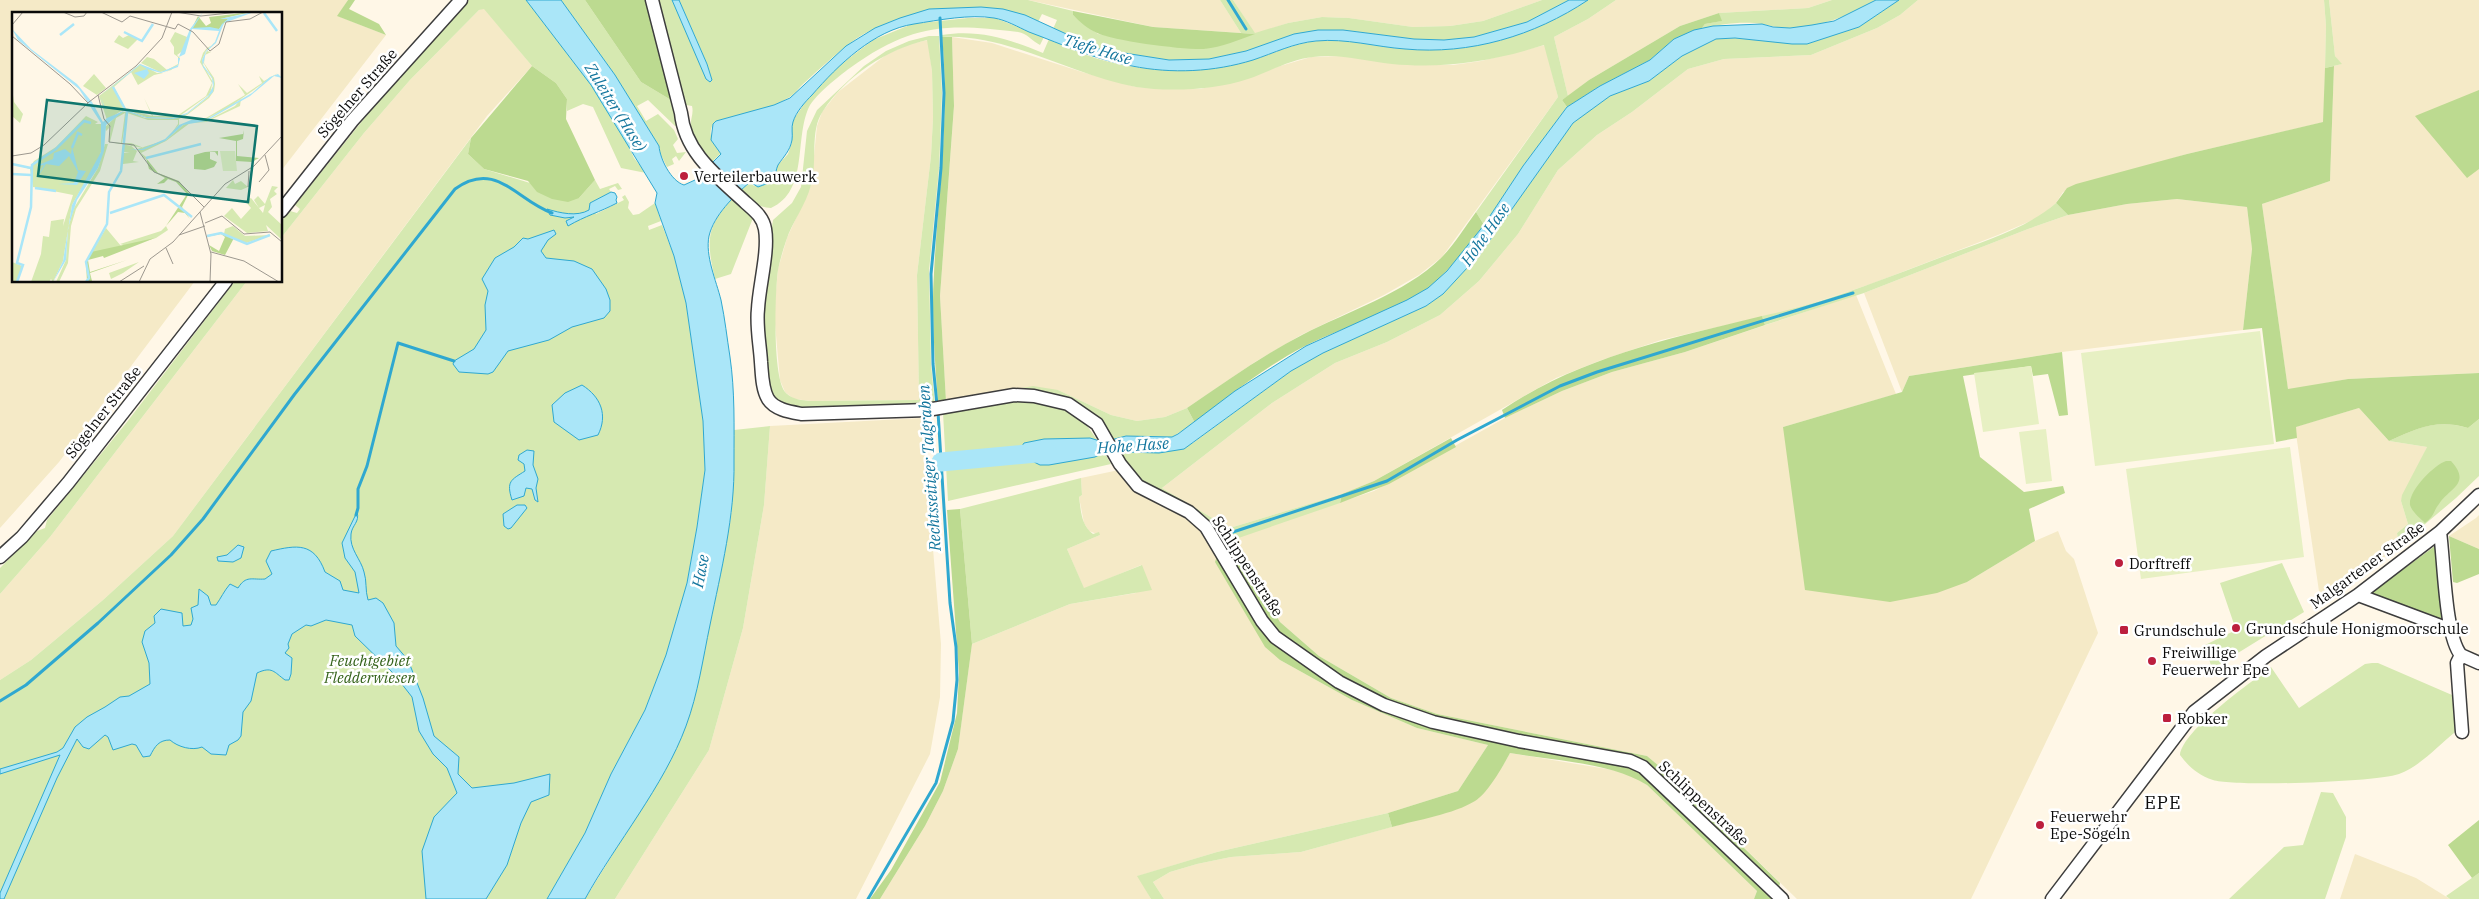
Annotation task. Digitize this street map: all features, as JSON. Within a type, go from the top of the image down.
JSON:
[{"type":"street","name":"Sögelner Straße","points":[[282,210],[352,121],[461,0]]},
{"type":"street","name":"Schlippenstraße","points":[[652,0],[681,113],[682,129],[695,155],[763,219],[766,238],[757,311],[762,382],[768,399],[775,406],[802,414],[928,410],[1014,395],[1053,399],[1068,404],[1090,417],[1106,437],[1129,477],[1138,486],[1172,502],[1198,519],[1214,538],[1262,621],[1275,637],[1339,682],[1384,705],[1433,722],[1518,742],[1630,761],[1643,767],[1782,899]]},
{"type":"street","name":"Sögelner Straße","points":[[0,557],[22,537],[68,483],[225,282]]},
{"type":"street","name":"Malgartener Straße","points":[[2052,899],[2194,712],[2266,656],[2358,595],[2440,532],[2479,495]]},
{"type":"street","points":[[2440,532],[2449,629],[2454,647],[2461,654],[2479,663]]},
{"type":"street","points":[[2358,595],[2449,629]]},
{"type":"street","points":[[2461,654],[2457,663],[2462,732]]},
{"type":"shaded area","points":[[0,0],[348,0],[338,16],[386,35],[282,170],[282,12],[12,12],[12,282],[194,282],[59,462],[0,528]]},
{"type":"shaded area","points":[[1028,0],[1220,0],[1241,33],[1153,27]]},
{"type":"shaded area","points":[[1233,0],[1542,0],[1483,21],[1450,26],[1413,27],[1349,18],[1322,17],[1288,23],[1255,34]]},
{"type":"shaded area","points":[[1616,0],[1832,0],[1808,8],[1719,13],[1680,26],[1589,80],[1568,96],[1554,37],[1588,19]]},
{"type":"shaded area","points":[[1918,0],[2324,0],[2326,26],[2324,122],[2187,154],[2063,192],[2056,203],[2040,217],[1871,284],[1792,310],[1661,340],[1599,361],[1556,378],[1374,481],[1342,494],[1223,530],[1214,519],[1162,488],[1272,403],[1335,363],[1387,342],[1440,315],[1479,281],[1518,234],[1558,170],[1597,135],[1632,112],[1688,69],[1724,59],[1811,55],[1877,28],[1900,15]]},
{"type":"shaded area","points":[[2329,0],[2479,0],[2479,373],[2348,379],[2288,390],[2262,204],[2330,181],[2334,66],[2341,64],[2335,56]]},
{"type":"shaded area","points":[[484,8],[532,66],[487,116],[173,536],[103,600],[31,660],[0,680],[0,594],[50,537],[246,282],[282,282],[282,237],[364,133],[410,80],[479,10]]},
{"type":"shaded area","points":[[952,37],[992,43],[1136,87],[1201,89],[1311,57],[1341,56],[1417,65],[1453,65],[1481,61],[1545,45],[1558,97],[1442,257],[1419,275],[1384,295],[1301,335],[1255,362],[1187,408],[1165,417],[1137,421],[1111,415],[1058,390],[946,401],[940,296],[954,107]]},
{"type":"shaded area","points":[[928,40],[932,71],[933,118],[931,156],[917,275],[919,400],[811,401],[794,399],[785,392],[780,380],[774,313],[778,269],[787,238],[811,185],[817,126],[822,112],[838,92],[887,54],[910,44]]},
{"type":"shaded area","points":[[2177,199],[2247,207],[2252,249],[2243,330],[2062,352],[1909,376],[1902,392],[1864,293],[2068,215],[2127,204]]},
{"type":"shaded area","points":[[1856,295],[1896,394],[1783,427],[1967,582],[2035,541],[2058,531],[2066,551],[2074,559],[2098,633],[1971,899],[1797,899],[1665,771],[1647,756],[1437,714],[1391,698],[1319,656],[1280,622],[1230,539],[1374,491],[1505,418],[1562,391],[1612,372],[1685,352]]},
{"type":"shaded area","points":[[2359,408],[2389,441],[2427,447],[2401,501],[2408,524],[2397,533],[2399,546],[2321,605],[2295,427]]},
{"type":"shaded area","points":[[922,418],[941,644],[940,697],[930,754],[856,899],[615,899],[709,750],[743,628],[764,505],[770,426]]},
{"type":"shaded area","points":[[1119,470],[1205,532],[1280,660],[1352,700],[1417,728],[1488,745],[1458,791],[1388,813],[1217,852],[1138,876],[1151,899],[880,899],[925,826],[943,791],[958,749],[972,644],[1070,604],[1136,593],[1141,565],[1084,589],[1067,549],[1100,535],[1089,531],[1084,523],[1079,497],[1082,495],[1081,478]]},
{"type":"shaded area","points":[[2479,515],[2479,549],[2449,536],[2476,518]]},
{"type":"shaded area","points":[[1510,753],[1613,770],[1634,776],[1647,785],[1757,891],[1754,899],[1164,899],[1153,882],[1170,872],[1197,864],[1231,857],[1301,852],[1460,808],[1502,767]]},
{"type":"shaded area","points":[[2355,854],[2416,878],[2450,899],[2340,899]]},
{"type":"green space","points":[[348,0],[355,0],[349,9],[379,24],[386,35],[337,16]]},
{"type":"green space","points":[[469,0],[526,0],[591,85],[627,142],[634,158],[646,173],[621,168],[593,107],[583,104],[567,111],[567,99],[556,83],[532,66],[484,9],[479,10],[410,80],[364,133],[282,237],[282,220],[290,211],[297,213],[300,209],[295,205],[395,80],[401,79],[402,72],[455,12]]},
{"type":"green space","points":[[561,0],[585,0],[641,82],[671,100],[677,125],[675,126],[648,100],[637,106],[646,121],[658,114],[674,130],[678,139],[673,145],[677,153],[686,152],[679,161],[676,156],[672,159],[674,164],[667,167],[660,153],[659,146],[615,75]]},
{"type":"green space","points":[[585,0],[647,0],[671,100],[641,82]]},
{"type":"green space","points":[[658,0],[672,0],[712,80],[679,0],[1028,0],[1073,11],[1073,15],[1098,34],[1203,49],[1254,34],[1241,33],[1220,0],[1233,0],[1255,33],[1288,23],[1322,17],[1349,18],[1413,27],[1450,26],[1483,21],[1542,0],[1569,0],[1527,22],[1474,37],[1444,40],[1414,39],[1343,30],[1294,34],[1246,51],[1209,59],[1169,60],[1099,49],[1053,29],[1057,20],[1042,14],[1038,22],[1015,15],[964,9],[912,15],[865,33],[845,47],[792,95],[781,102],[763,109],[716,121],[711,129],[711,138],[721,153],[711,163],[693,137],[691,124],[692,106],[686,105],[681,99]]},
{"type":"green space","points":[[1588,0],[1616,0],[1588,19],[1554,37],[1568,96],[1562,100],[1567,107],[1523,166],[1484,225],[1476,212],[1558,97],[1544,45],[1488,59],[1431,65],[1392,64],[1342,57],[1313,57],[1288,63],[1256,76],[1222,86],[1192,89],[1149,89],[1112,82],[1015,48],[966,38],[942,37],[942,35],[956,33],[994,36],[1043,53],[1049,39],[1084,54],[1113,63],[1151,69],[1189,70],[1227,66],[1299,44],[1329,40],[1429,50],[1477,46],[1524,33],[1546,24]]},
{"type":"green space","points":[[1832,0],[1876,0],[1845,16],[1801,27],[1785,28],[1755,23],[1740,23],[1723,24],[1701,29],[1705,24],[1721,21],[1719,13],[1808,8]]},
{"type":"green space","points":[[1899,0],[1918,0],[1900,15],[1877,28],[1811,55],[1724,59],[1688,69],[1632,112],[1597,135],[1558,170],[1518,234],[1479,281],[1440,315],[1387,342],[1335,363],[1272,403],[1162,488],[1214,519],[1223,530],[1342,494],[1340,503],[1221,544],[1158,491],[1136,478],[1126,466],[1118,449],[1124,452],[1159,453],[1193,443],[1291,371],[1323,353],[1426,306],[1443,294],[1480,254],[1573,123],[1610,96],[1649,81],[1682,56],[1716,39],[1735,38],[1807,44],[1859,27]]},
{"type":"green space","points":[[2324,0],[2329,0],[2335,56],[2342,64],[2325,68],[2326,26]]},
{"type":"green space","points":[[1073,11],[1153,27],[1255,34],[1224,45],[1204,49],[1133,42],[1097,33],[1078,20],[1073,15]]},
{"type":"green space","points":[[1719,13],[1722,21],[1705,24],[1701,29],[1674,39],[1650,60],[1600,86],[1567,107],[1562,100],[1589,80],[1680,26]]},
{"type":"green space","points":[[968,18],[995,18],[1044,37],[1040,45],[1018,32],[993,29],[949,28],[911,35],[872,53],[845,71],[812,102],[802,134],[796,177],[791,190],[783,200],[771,208],[766,207],[754,203],[740,191],[750,182],[754,186],[775,177],[777,166],[788,154],[792,142],[792,122],[804,104],[836,68],[873,40],[912,24]]},
{"type":"green space","points":[[929,36],[939,36],[942,93],[939,169],[929,271],[931,364],[935,405],[790,408],[778,401],[769,388],[760,306],[773,220],[792,203],[801,187],[807,131],[817,110],[864,66],[886,51],[909,41]],"holes":[[[927,40],[932,71],[933,118],[931,156],[917,275],[919,400],[811,401],[792,397],[786,393],[778,371],[776,334],[777,281],[786,241],[806,200],[811,185],[816,128],[819,119],[832,98],[843,86],[869,66],[897,50]]]},
{"type":"green space","points":[[942,37],[952,37],[954,106],[940,296],[946,401],[938,403],[933,289],[944,126],[945,97]]},
{"type":"green space","points":[[532,66],[556,83],[567,99],[566,119],[595,180],[579,198],[568,202],[552,199],[537,192],[528,181],[484,169],[468,154],[471,138]]},
{"type":"green space","points":[[2334,66],[2330,181],[2262,204],[2288,389],[2348,379],[2479,373],[2479,419],[2468,428],[2446,424],[2428,426],[2389,441],[2359,408],[2296,427],[2297,438],[2276,442],[2262,328],[2243,330],[2252,249],[2247,207],[2177,199],[2127,204],[2068,215],[2056,203],[2067,188],[2076,184],[2187,154],[2323,122],[2325,68]]},
{"type":"green space","points":[[2479,90],[2479,169],[2467,178],[2415,116]]},
{"type":"green space","name":"Feuchtgebiet Fledderwiesen","points":[[471,138],[468,154],[484,169],[579,198],[595,180],[600,189],[618,183],[622,189],[618,190],[615,186],[609,189],[611,192],[590,203],[596,214],[624,200],[622,197],[625,195],[629,202],[628,208],[633,215],[639,214],[655,203],[661,221],[648,226],[649,230],[662,225],[674,256],[686,303],[703,421],[705,470],[697,527],[687,583],[666,655],[645,710],[611,774],[585,833],[547,899],[0,899],[0,680],[31,660],[103,600],[173,536]]},
{"type":"green space","points":[[734,197],[753,218],[731,274],[715,279],[710,254],[713,226]]},
{"type":"green space","points":[[2056,203],[2068,215],[1864,293],[1765,325],[1762,316],[1833,297],[1990,239],[2032,220]]},
{"type":"green space","points":[[1476,212],[1484,225],[1451,266],[1428,288],[1400,304],[1307,345],[1278,361],[1195,423],[1187,408],[1243,370],[1287,343],[1393,292],[1426,271],[1446,253]]},
{"type":"green space","points":[[234,282],[246,282],[50,537],[0,594],[0,568],[37,531],[45,528],[47,520],[127,422]]},
{"type":"green space","points":[[1762,316],[1765,325],[1685,352],[1612,372],[1562,391],[1505,418],[1502,410],[1563,376],[1595,363],[1661,341]]},
{"type":"green space","points":[[2260,331],[2274,444],[2095,466],[2081,353]]},
{"type":"green space","points":[[2062,352],[2068,415],[2059,416],[2048,374],[2033,376],[2031,366],[1963,376],[1980,457],[2024,492],[2063,486],[2065,493],[2029,509],[2035,541],[1967,582],[1937,593],[1890,602],[1805,590],[1783,427],[1902,392],[1909,376]]},
{"type":"green space","points":[[2031,366],[2039,424],[1983,432],[1974,373]]},
{"type":"green space","points":[[1033,386],[1058,390],[1111,415],[1137,421],[1165,417],[1187,408],[1195,423],[1172,437],[1126,436],[1112,440],[1052,394],[938,403]]},
{"type":"green space","points":[[1017,401],[1052,406],[1075,415],[1093,434],[1111,464],[948,501],[943,413]]},
{"type":"green space","points":[[2479,419],[2479,476],[2399,546],[2397,533],[2408,524],[2401,501],[2402,495],[2427,447],[2389,441],[2427,426],[2446,424],[2468,428]]},
{"type":"green space","points":[[770,426],[764,505],[743,628],[709,750],[615,899],[585,899],[657,783],[686,726],[697,685],[731,517],[734,430]]},
{"type":"green space","points":[[2046,429],[2052,481],[2026,484],[2019,432]]},
{"type":"green space","points":[[1451,438],[1456,447],[1389,484],[1340,503],[1342,494],[1374,481]]},
{"type":"green space","points":[[2290,447],[2304,557],[2141,579],[2126,469]]},
{"type":"green space","points":[[2451,461],[2457,469],[2459,480],[2457,485],[2439,504],[2431,518],[2425,523],[2413,510],[2410,505],[2410,499],[2423,479],[2441,463]]},
{"type":"green space","points":[[1081,478],[1082,495],[1079,497],[1082,517],[1086,526],[1093,534],[1099,532],[1100,535],[1067,549],[1084,588],[1142,565],[1152,590],[1070,604],[972,644],[960,509]]},
{"type":"green space","points":[[960,509],[972,644],[958,749],[943,791],[925,826],[880,899],[870,899],[891,870],[940,782],[957,713],[959,673],[947,510]]},
{"type":"green space","points":[[2449,536],[2479,549],[2479,574],[2457,583],[2453,582]]},
{"type":"green space","points":[[1230,539],[1280,622],[1319,656],[1391,698],[1437,714],[1647,756],[1665,771],[1780,883],[1776,899],[1754,899],[1757,891],[1647,785],[1617,772],[1581,763],[1510,753],[1490,786],[1475,801],[1446,813],[1392,827],[1388,813],[1458,791],[1488,745],[1417,728],[1352,700],[1280,660],[1265,647],[1215,562],[1221,544]]},
{"type":"green space","points":[[2435,546],[2444,621],[2371,593]]},
{"type":"green space","points":[[2282,563],[2304,612],[2212,669],[2205,645],[2236,630],[2220,583]]},
{"type":"green space","points":[[2378,663],[2455,698],[2457,726],[2454,733],[2406,771],[2386,777],[2336,781],[2226,782],[2203,776],[2190,767],[2180,755],[2184,745],[2205,720],[2271,667],[2299,708],[2365,664]]},
{"type":"green space","points":[[2321,792],[2333,793],[2346,817],[2346,837],[2325,899],[2229,899],[2284,847],[2303,845]]},
{"type":"green space","points":[[1388,813],[1392,827],[1301,852],[1231,857],[1170,872],[1153,882],[1164,899],[1151,899],[1137,876],[1217,852]]},
{"type":"green space","points":[[2479,820],[2479,873],[2472,878],[2448,845]]},
{"type":"green space","points":[[2479,873],[2479,899],[2450,899],[2446,896]]},
{"type":"water","points":[[526,0],[561,0],[615,75],[659,146],[661,157],[667,169],[679,183],[684,185],[695,180],[721,154],[711,140],[713,124],[716,121],[774,105],[790,98],[846,46],[875,28],[929,9],[981,7],[1003,9],[1025,15],[1099,49],[1169,60],[1209,59],[1246,51],[1294,34],[1318,30],[1343,30],[1414,39],[1444,40],[1474,37],[1527,22],[1569,0],[1588,0],[1546,24],[1524,33],[1477,46],[1453,49],[1405,49],[1327,40],[1292,46],[1253,60],[1223,67],[1178,71],[1162,70],[1119,63],[1080,52],[1003,20],[985,17],[965,17],[914,24],[885,33],[858,50],[845,61],[806,101],[796,115],[792,124],[791,144],[778,165],[773,180],[758,187],[750,182],[720,213],[709,236],[708,252],[721,300],[732,370],[734,482],[723,564],[697,689],[686,726],[677,748],[653,792],[585,899],[547,899],[585,833],[611,774],[645,710],[666,655],[687,583],[705,470],[703,421],[686,303],[674,256],[655,203],[657,193],[591,85]]},
{"type":"water","points":[[672,0],[679,0],[707,64],[712,80],[710,82],[706,79]]},
{"type":"water","points":[[1876,0],[1899,0],[1859,27],[1807,44],[1735,38],[1716,39],[1682,56],[1649,81],[1610,96],[1573,123],[1480,254],[1443,294],[1426,306],[1323,353],[1291,371],[1184,449],[1159,453],[1124,452],[1118,449],[1107,451],[1095,457],[1049,465],[1040,465],[1022,456],[1022,446],[1024,443],[1044,439],[1090,438],[1103,442],[1126,436],[1172,437],[1235,391],[1306,346],[1407,300],[1428,288],[1447,271],[1484,225],[1523,166],[1567,107],[1600,86],[1650,60],[1674,39],[1694,30],[1713,26],[1762,24],[1790,28],[1834,21]]},
{"type":"water","points":[[611,192],[615,193],[617,203],[568,226],[566,221],[574,217],[565,218],[550,215],[547,209],[568,214],[584,212],[589,210],[590,203]]},
{"type":"water","points":[[554,230],[556,234],[548,240],[541,251],[546,258],[574,261],[592,269],[606,289],[610,300],[610,311],[604,318],[572,327],[549,340],[508,351],[493,372],[488,374],[459,372],[453,364],[454,361],[474,349],[486,330],[485,305],[488,291],[482,279],[495,258],[514,247],[523,238],[528,239]]},
{"type":"water","points":[[582,385],[598,401],[601,407],[602,420],[598,435],[579,440],[554,422],[552,405],[565,393]]},
{"type":"water","points":[[527,450],[534,451],[533,465],[538,479],[536,488],[538,502],[535,500],[532,489],[526,488],[524,496],[512,500],[510,494],[511,482],[525,471],[524,464],[518,460],[519,455]]},
{"type":"water","points":[[517,505],[525,505],[527,508],[511,528],[508,529],[504,526],[503,514]]},
{"type":"water","points":[[357,512],[357,521],[352,531],[351,539],[353,549],[364,572],[368,600],[376,598],[383,603],[394,623],[396,646],[408,660],[423,698],[434,736],[459,757],[458,774],[472,788],[514,783],[550,774],[549,795],[531,802],[521,823],[507,865],[486,899],[426,899],[422,851],[434,817],[457,793],[447,768],[433,754],[419,731],[412,697],[394,674],[355,636],[352,625],[326,620],[311,626],[306,625],[292,634],[288,644],[289,648],[285,653],[292,658],[289,680],[285,680],[270,670],[257,673],[251,701],[243,712],[241,736],[229,745],[226,755],[211,754],[202,747],[194,749],[185,748],[170,740],[166,740],[160,742],[150,756],[143,757],[136,745],[132,744],[113,750],[108,737],[105,735],[89,749],[83,747],[77,739],[57,778],[4,899],[0,899],[0,893],[60,755],[0,774],[0,769],[57,752],[63,748],[75,727],[87,717],[120,697],[129,696],[150,684],[149,663],[142,642],[145,631],[155,623],[154,616],[161,609],[182,613],[183,626],[191,625],[193,619],[191,608],[198,605],[199,589],[208,596],[211,605],[216,605],[230,584],[238,588],[244,581],[265,579],[272,574],[266,561],[271,551],[297,547],[304,548],[316,555],[325,572],[340,581],[343,590],[359,593],[355,572],[345,558],[342,543]]},
{"type":"water","points":[[238,545],[244,547],[241,558],[233,562],[218,561],[217,557],[227,555]]},
{"type":"waterway","points":[[1228,0],[1246,29]]},
{"type":"waterway","name":"Rechtsseitiger Talgraben","points":[[937,405],[933,364],[931,274],[941,168],[944,93],[940,18]]},
{"type":"waterway","points":[[0,701],[26,685],[98,623],[171,555],[203,519],[294,395],[455,189],[470,181],[483,178],[494,180],[506,185],[539,207],[552,213]]},
{"type":"waterway","points":[[1227,534],[1387,481],[1457,440],[1560,386],[1597,372],[1853,293]]},
{"type":"waterway","points":[[356,515],[358,489],[367,466],[398,343],[454,361]]},
{"type":"waterway","name":"Rechtsseitiger Talgraben","points":[[868,899],[936,783],[953,721],[957,680],[956,647],[950,603],[938,412]]},
{"type":"waterway","name":"Hohe Hase","points":[[941,462],[1047,452]]},
{"type":"place","name":"Verteilerbauwerk","points":[[684,176]]},
{"type":"place","name":"Dorftreff","points":[[2119,563]]},
{"type":"place","name":"Grundschule Honigmoorschule","points":[[2236,628]]},
{"type":"place","name":"Grundschule","points":[[2124,630]]},
{"type":"place","name":"Freiwillige Feuerwehr Epe","points":[[2152,661]]},
{"type":"place","name":"Robker","points":[[2167,718]]},
{"type":"place","name":"Feuerwehr Epe-Sögeln","points":[[2040,825]]},
{"type":"district","name":"EPE","points":[[2163,802]]},
{"type":"water label","name":"Tiefe Hase","points":[[1098,49]]},
{"type":"water label","name":"Zuleiter (Hase)","points":[[616,107]]},
{"type":"water label","name":"Hase","points":[[700,571]]}]
